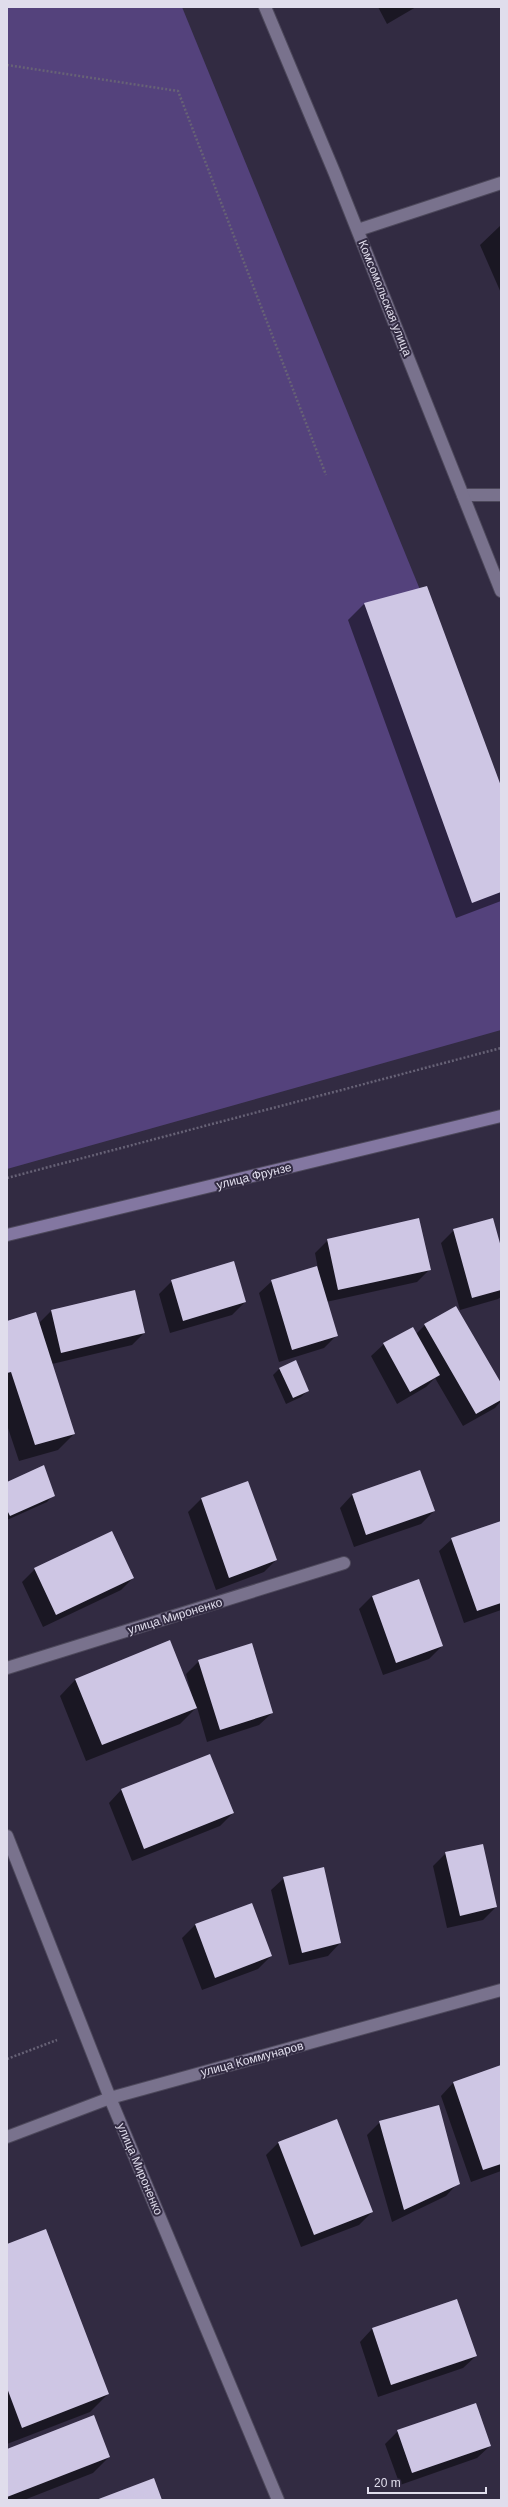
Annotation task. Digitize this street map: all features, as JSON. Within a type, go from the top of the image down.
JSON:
[{"type":"main road","name":"улица Фрунзе","points":[[7,1235],[501,1116]]},
{"type":"street","name":"Комсомольская улица","points":[[265,7],[358,230],[501,591]]},
{"type":"street","points":[[358,230],[501,183]]},
{"type":"street","points":[[463,495],[501,495]]},
{"type":"street","name":"улица Мироненко","points":[[7,1668],[344,1563]]},
{"type":"street","name":"улица Мироненко","points":[[7,1836],[110,2098],[278,2500]]},
{"type":"street","name":"улица Коммунаров","points":[[7,2137],[110,2098],[501,1990]]},
{"type":"path","points":[[7,65],[178,91],[326,475]]},
{"type":"path","points":[[7,1178],[501,1048]]},
{"type":"path","points":[[7,2059],[84,2031]]},
{"type":"shaded area","points":[[7,7],[182,7],[501,788],[501,1030],[7,1169]]},
{"type":"building","points":[[427,586],[501,786],[501,892],[472,903],[364,603]]},
{"type":"building","points":[[419,1218],[431,1270],[338,1290],[327,1239]]},
{"type":"building","points":[[493,1218],[501,1247],[501,1290],[472,1298],[453,1229]]},
{"type":"building","points":[[234,1261],[246,1302],[183,1321],[171,1280]]},
{"type":"building","points":[[317,1266],[338,1336],[292,1350],[271,1280]]},
{"type":"building","points":[[135,1290],[145,1333],[61,1353],[51,1310]]},
{"type":"building","points":[[456,1306],[501,1383],[501,1400],[476,1414],[424,1324]]},
{"type":"building","points":[[36,1312],[75,1434],[35,1445],[11,1372],[7,1373],[7,1321]]},
{"type":"building","points":[[413,1327],[440,1375],[410,1392],[383,1343]]},
{"type":"building","points":[[296,1360],[309,1391],[293,1398],[279,1368]]},
{"type":"building","points":[[44,1465],[55,1496],[10,1516],[7,1510],[7,1482]]},
{"type":"building","points":[[420,1470],[435,1511],[366,1535],[352,1494]]},
{"type":"building","points":[[248,1481],[277,1560],[229,1578],[201,1498]]},
{"type":"building","points":[[501,1521],[501,1603],[477,1611],[451,1538]]},
{"type":"building","points":[[112,1531],[134,1578],[56,1615],[34,1568]]},
{"type":"building","points":[[419,1579],[443,1646],[396,1663],[372,1596]]},
{"type":"building","points":[[170,1640],[197,1708],[102,1745],[75,1679]]},
{"type":"building","points":[[252,1643],[273,1713],[220,1730],[198,1660]]},
{"type":"building","points":[[210,1754],[234,1813],[144,1849],[121,1789]]},
{"type":"building","points":[[483,1844],[497,1907],[460,1916],[445,1852]]},
{"type":"building","points":[[324,1867],[341,1943],[302,1953],[283,1877]]},
{"type":"building","points":[[252,1903],[272,1956],[215,1978],[195,1924]]},
{"type":"building","points":[[501,2065],[501,2164],[483,2170],[453,2082]]},
{"type":"building","points":[[439,2105],[460,2184],[404,2210],[379,2121]]},
{"type":"building","points":[[337,2119],[373,2212],[314,2235],[278,2142]]},
{"type":"building","points":[[46,2229],[109,2394],[22,2428],[7,2388],[7,2244]]},
{"type":"building","points":[[457,2299],[477,2356],[391,2385],[372,2328]]},
{"type":"building","points":[[476,2403],[491,2446],[412,2473],[397,2430]]},
{"type":"building","points":[[94,2415],[110,2457],[7,2497],[7,2449]]},
{"type":"building","points":[[154,2478],[162,2500],[96,2500]]}]
